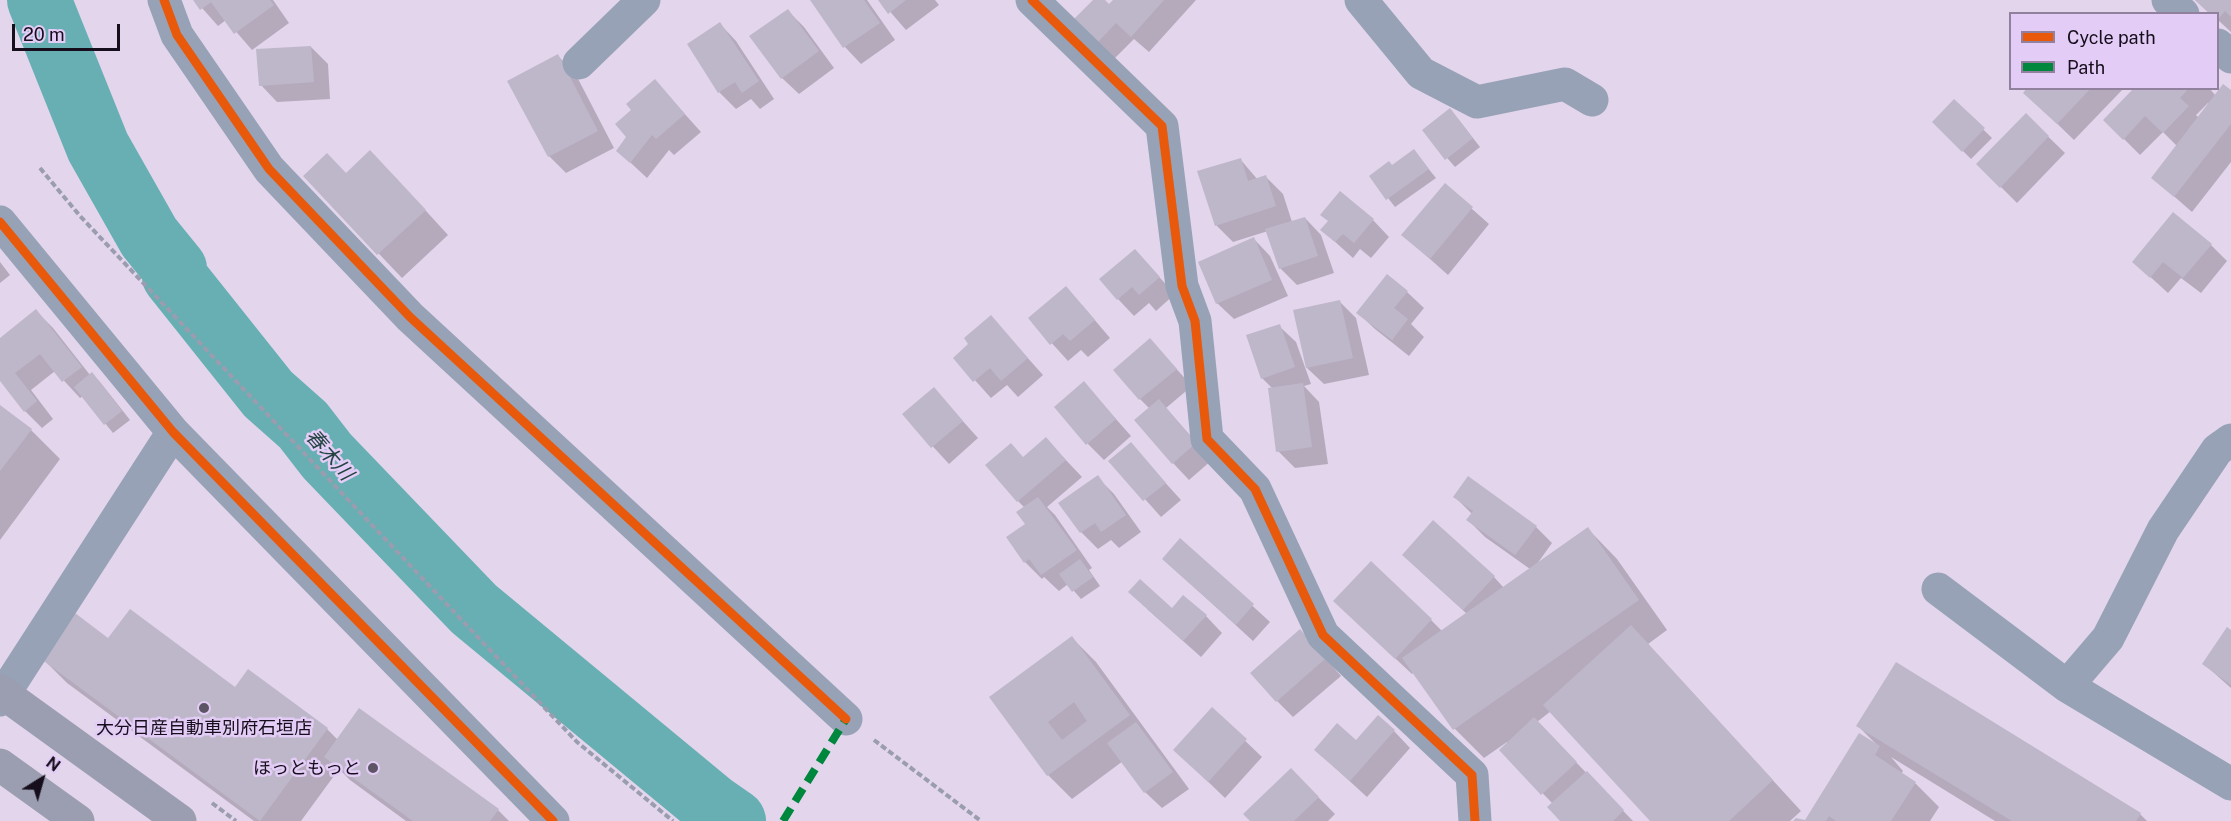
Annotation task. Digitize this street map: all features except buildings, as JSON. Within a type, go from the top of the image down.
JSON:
[{"type":"highway","points":[[1,695],[180,821]]},
{"type":"highway","points":[[0,765],[78,821]]},
{"type":"street","points":[[164,0],[177,35],[268,169],[410,317],[846,719]]},
{"type":"street","points":[[579,63],[644,0]]},
{"type":"street","points":[[1032,0],[1162,126],[1182,286],[1195,321],[1207,439],[1255,489],[1323,635],[1472,775],[1475,821]]},
{"type":"street","points":[[1362,0],[1421,72],[1477,102],[1565,84],[1592,100]]},
{"type":"street","points":[[2168,0],[2181,12]]},
{"type":"street","points":[[2219,47],[2231,57]]},
{"type":"street","points":[[0,222],[173,432],[553,821]]},
{"type":"street","points":[[1,695],[173,432]]},
{"type":"street","points":[[2067,686],[2108,638],[2163,530],[2217,450],[2231,440]]},
{"type":"street","points":[[1938,589],[2067,686],[2231,784]]},
{"type":"path","points":[[40,168],[80,216],[577,742],[673,821]]},
{"type":"path","points":[[846,719],[981,821]]},
{"type":"waterway","name":"春木川","points":[[39,0],[98,147],[149,237],[175,269],[174,276],[268,394],[303,425],[327,456],[474,609],[711,805],[734,821]]},
{"type":"marked path","points":[[783,821],[846,719]]},
{"type":"cycle path","points":[[164,0],[177,35],[269,169],[410,317],[846,719]]},
{"type":"cycle path","points":[[1032,0],[1162,126],[1182,286],[1195,321],[1207,439],[1255,489],[1323,635],[1472,775],[1475,821]]},
{"type":"cycle path","points":[[0,222],[173,432],[553,821]]},
{"type":"place","name":"大分日産自動車別府石垣店","points":[[204,708]]},
{"type":"place","name":"ほっともっと","points":[[373,768]]}]
